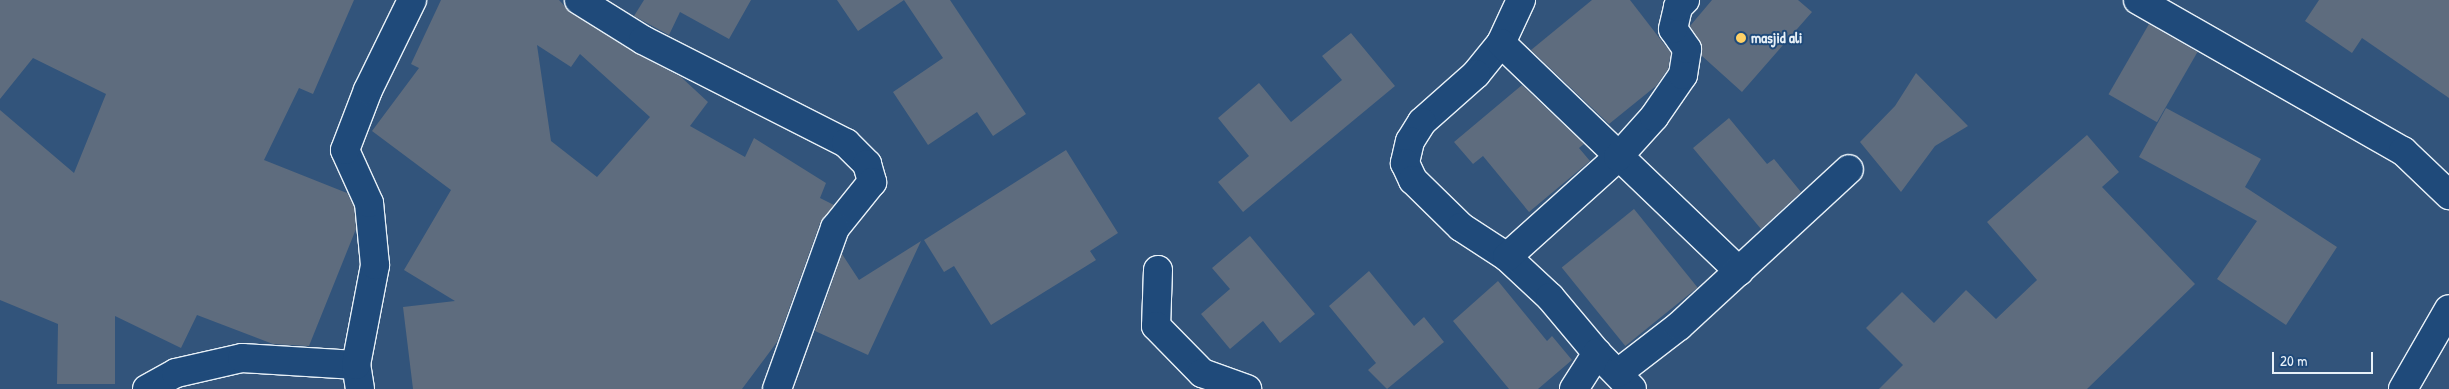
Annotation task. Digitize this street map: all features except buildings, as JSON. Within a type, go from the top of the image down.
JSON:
[{"type":"street","points":[[147,389],[176,373],[242,358],[358,377],[375,265],[369,203],[345,150],[368,90],[412,0]]},
{"type":"street","points":[[579,0],[643,40],[846,143],[867,164],[872,182],[835,228],[777,389]]},
{"type":"street","points":[[1521,0],[1501,43],[1476,74],[1422,122],[1410,141],[1406,163],[1413,180],[1454,221],[1507,257],[1550,297],[1597,354],[1625,381],[1679,326],[1849,169]]},
{"type":"street","points":[[1507,257],[1618,156],[1654,117],[1683,75],[1687,49],[1673,29],[1678,7],[1685,0]]},
{"type":"street","points":[[2138,0],[2403,151],[2449,195]]},
{"type":"street","points":[[1501,43],[1739,271]]},
{"type":"street","points":[[1158,270],[1156,326],[1202,373],[1246,389]]},
{"type":"street","points":[[2403,389],[2449,309]]},
{"type":"street","points":[[1574,389],[1597,354]]},
{"type":"place","name":"masjid ali","points":[[1741,38]]}]
